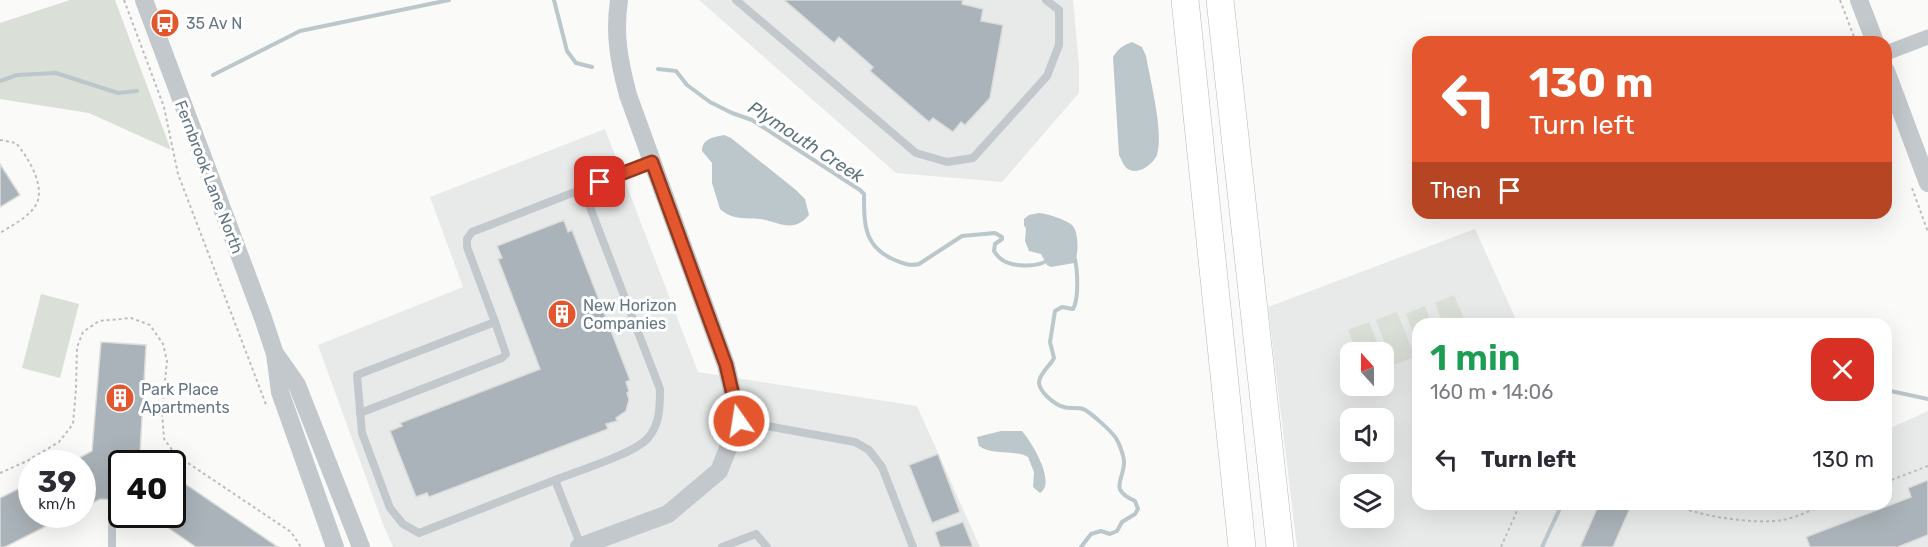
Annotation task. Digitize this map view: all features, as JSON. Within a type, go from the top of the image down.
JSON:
[{"type":"highway","points":[[1185,0],[1242,547]]},
{"type":"highway","points":[[1221,0],[1280,547]]},
{"type":"street","name":"Fernbrook Lane North","points":[[144,0],[275,354],[279,392],[335,547]]},
{"type":"street","points":[[580,547],[668,514],[719,471],[739,421],[726,365],[628,95],[619,62],[616,27],[619,0]]},
{"type":"street","points":[[1859,0],[1873,36]]},
{"type":"street","points":[[1892,51],[1928,37]]},
{"type":"street","points":[[1892,87],[1928,183]]},
{"type":"street","name":"Fernbrook Lane North","points":[[275,354],[297,385],[361,547]]},
{"type":"lane","points":[[736,0],[916,153],[947,162],[973,158],[1047,76],[1059,45],[1059,10],[1046,0]]},
{"type":"lane","points":[[360,413],[502,358],[506,354],[466,247],[467,239],[472,232],[652,162]]},
{"type":"lane","points":[[495,322],[357,375],[362,433],[390,508],[403,524],[419,532],[634,448],[647,439],[656,424],[660,409],[660,389],[583,189]]},
{"type":"lane","points":[[739,421],[855,442],[869,450],[882,467],[913,547]]},
{"type":"lane","points":[[555,480],[580,547]]},
{"type":"lane","points":[[112,528],[112,547]]},
{"type":"lane","points":[[722,547],[756,534],[766,547]]},
{"type":"path","points":[[124,0],[166,114],[178,174],[270,415]]},
{"type":"path","points":[[1840,0],[1854,36]]},
{"type":"path","points":[[0,140],[15,142],[29,159],[38,184],[37,202],[24,217],[0,233]]},
{"type":"path","points":[[0,473],[27,461],[59,442],[73,424],[76,347],[82,332],[99,321],[131,318],[150,325],[163,344],[166,361],[162,411],[164,439],[176,455],[291,532],[301,547]]},
{"type":"path","points":[[1892,480],[1928,466]]},
{"type":"path","points":[[1501,547],[1517,510]]},
{"type":"path","points":[[1690,510],[1772,521],[1811,510]]},
{"type":"shaded area","points":[[70,0],[115,0],[171,150],[89,113],[0,99],[0,23]]},
{"type":"shaded area","points":[[699,0],[1073,0],[1079,65],[1079,93],[1002,182],[896,173]]},
{"type":"shaded area","points":[[1132,42],[1142,47],[1146,56],[1159,133],[1157,155],[1149,165],[1138,171],[1126,168],[1119,155],[1113,57],[1126,44]]},
{"type":"shaded area","points":[[605,129],[698,372],[917,406],[980,547],[393,547],[318,345],[463,287],[430,197]]},
{"type":"shaded area","points":[[724,135],[731,138],[805,199],[809,215],[803,221],[786,225],[760,219],[734,217],[720,209],[712,183],[712,163],[702,151],[702,147],[706,141]]},
{"type":"shaded area","points":[[1039,213],[1061,219],[1072,225],[1078,244],[1074,263],[1051,267],[1047,265],[1041,254],[1029,251],[1025,241],[1024,219],[1029,215]]},
{"type":"shaded area","points":[[1475,229],[1515,318],[1412,318],[1412,510],[1892,510],[1892,427],[1928,411],[1928,547],[1297,547],[1268,307]]},
{"type":"shaded area","points":[[41,294],[79,304],[60,378],[22,368]]},
{"type":"shaded area","points":[[1454,295],[1464,318],[1441,318],[1435,303]]},
{"type":"shaded area","points":[[1425,306],[1430,318],[1412,318],[1412,330],[1406,314]]},
{"type":"shaded area","points":[[1397,312],[1412,350],[1412,358],[1394,365],[1394,342],[1384,342],[1376,320]]},
{"type":"shaded area","points":[[1369,322],[1377,342],[1353,342],[1348,330]]},
{"type":"shaded area","points":[[1001,431],[1022,431],[1031,444],[1041,462],[1046,481],[1040,493],[1033,487],[1034,472],[1028,457],[1016,453],[990,451],[979,446],[977,437]]},
{"type":"building","points":[[784,0],[963,0],[962,4],[983,9],[981,21],[1003,25],[990,98],[965,125],[961,122],[953,132],[933,118],[929,122],[870,71],[873,67],[839,37],[834,43]]},
{"type":"building","points":[[0,164],[20,195],[0,207]]},
{"type":"building","name":"New Horizon Companies","points":[[564,220],[568,232],[572,230],[630,380],[626,382],[629,400],[626,411],[616,418],[617,421],[606,424],[608,429],[429,497],[427,493],[416,497],[390,431],[402,426],[400,423],[540,369],[498,259],[502,258],[497,246]]},
{"type":"building","name":"Park Place Apartments","points":[[101,342],[146,345],[140,450],[108,450],[108,499],[96,501],[96,450],[92,450]]},
{"type":"building","points":[[938,454],[960,512],[932,523],[909,465]]},
{"type":"building","points":[[1928,480],[1928,535],[1898,547],[1810,547],[1806,537],[1877,510],[1892,510],[1892,504],[1911,497],[1908,488]]},
{"type":"building","points":[[186,485],[278,547],[196,547],[168,528],[186,528]]},
{"type":"building","points":[[18,489],[18,528],[42,528],[5,547],[0,547],[0,498]]},
{"type":"building","points":[[1596,510],[1629,510],[1613,547],[1580,547]]},
{"type":"building","points":[[963,522],[973,547],[940,547],[935,532]]},
{"type":"waterway","name":"Plymouth Creek","points":[[213,75],[300,31],[449,0]]},
{"type":"waterway","name":"Plymouth Creek","points":[[554,0],[567,51],[576,63],[592,67]]},
{"type":"waterway","name":"Plymouth Creek","points":[[658,69],[676,71],[687,85],[710,102],[752,120],[860,190],[864,194],[868,235],[872,243],[886,256],[905,264],[919,264],[962,236],[995,233],[1002,239],[995,244],[994,251],[1005,262],[1031,265],[1048,260]]},
{"type":"waterway","name":"Plymouth Creek","points":[[0,81],[17,75],[56,73],[118,93],[137,91]]},
{"type":"waterway","name":"Plymouth Creek","points":[[1074,256],[1077,283],[1075,304],[1073,309],[1062,307],[1055,311],[1050,342],[1054,358],[1041,376],[1040,386],[1048,398],[1056,404],[1066,408],[1081,408],[1115,437],[1124,460],[1120,488],[1122,493],[1135,501],[1138,509],[1135,514],[1122,522],[1117,531],[1110,534],[1101,531],[1091,534],[1081,547]]},
{"type":"waterway","name":"Plymouth Creek","points":[[1892,391],[1928,399]]},
{"type":"waterway","name":"Plymouth Creek","points":[[1542,547],[1559,510]]},
{"type":"place","name":"35 Av N","points":[[165,23]]},
{"type":"place","name":"New Horizon Companies","points":[[562,314]]},
{"type":"place","name":"Park Place Apartments","points":[[120,398]]},
{"type":"route","points":[[600,182],[652,162],[726,365],[739,421]]}]
